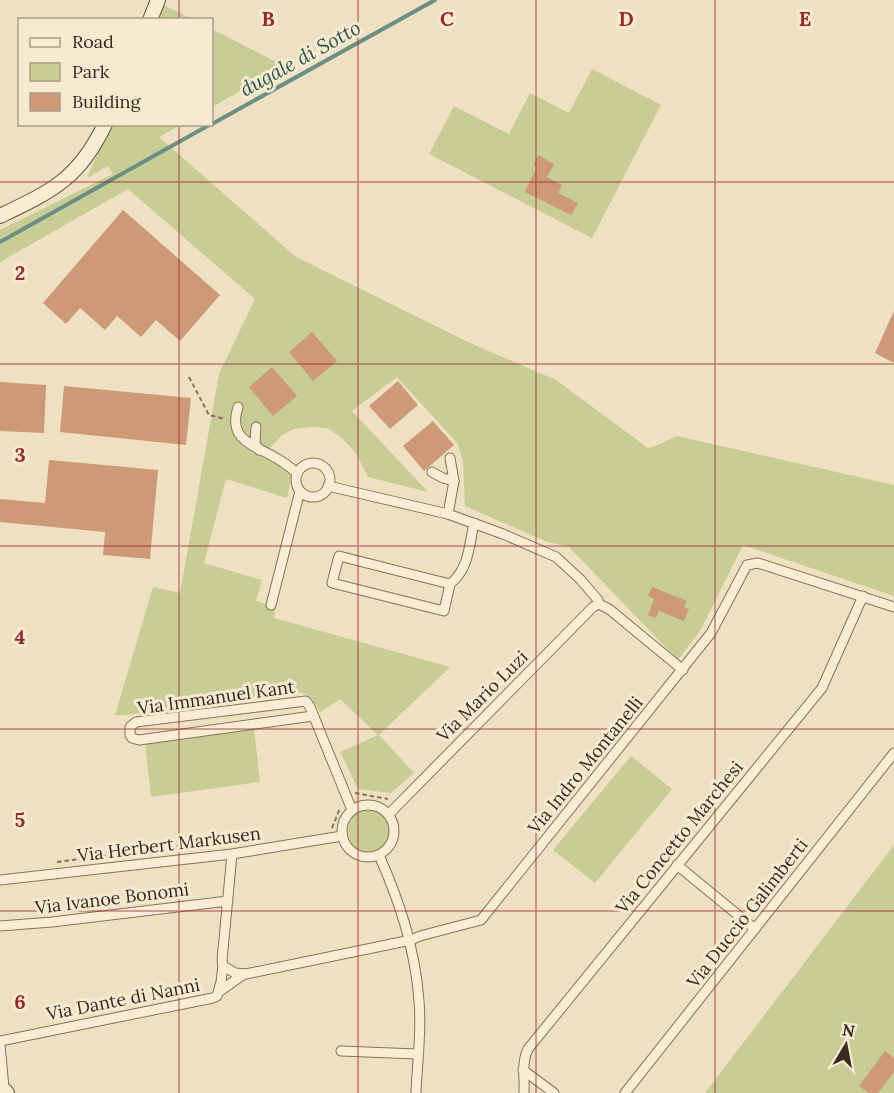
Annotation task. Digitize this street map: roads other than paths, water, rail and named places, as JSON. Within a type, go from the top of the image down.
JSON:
[{"type":"street","points":[[151,18],[158,0]]},
{"type":"street","points":[[0,216],[48,191],[74,172],[89,154],[104,126]]},
{"type":"street","points":[[238,407],[234,418],[238,434],[297,473]]},
{"type":"street","points":[[256,427],[255,443],[259,450]]},
{"type":"street","points":[[448,514],[454,481],[450,459]]},
{"type":"street","points":[[309,464],[320,465],[329,477],[328,486],[326,491],[318,496],[308,496],[300,491],[296,482],[297,473],[309,464]]},
{"type":"street","points":[[432,472],[454,481]]},
{"type":"street","points":[[328,486],[448,514],[556,557],[580,579],[599,604],[605,606],[683,670]]},
{"type":"street","points":[[271,605],[300,491]]},
{"type":"street","points":[[450,584],[339,556],[332,583],[444,611],[450,584],[457,579],[464,568],[474,523]]},
{"type":"street","name":"Via Indro Montanelli","points":[[244,974],[411,940],[481,920],[711,633],[747,565],[758,563],[862,596]]},
{"type":"street","points":[[862,596],[894,607]]},
{"type":"street","name":"Via Concetto Marchesi","points":[[524,1093],[523,1070],[528,1049],[822,688],[862,596]]},
{"type":"street","name":"Via Mario Luzi","points":[[389,814],[593,607],[599,604]]},
{"type":"street","name":"Via Immanuel Kant","points":[[313,716],[139,740],[132,738],[129,730],[136,722],[302,701],[308,704],[313,716],[350,805]]},
{"type":"street","name":"Via Duccio Galimberti","points":[[625,1093],[894,753]]},
{"type":"street","points":[[350,805],[375,805],[389,814],[393,821],[394,837],[386,851],[372,857],[356,854],[345,844],[342,836],[343,822],[350,805]]},
{"type":"street","name":"Via Herbert Markusen","points":[[0,880],[232,854],[342,836]]},
{"type":"street","name":"Via Dante di Nanni","points":[[0,1043],[213,998],[220,991],[232,854]]},
{"type":"street","points":[[379,855],[399,899],[411,940],[419,999],[416,1093]]},
{"type":"street","points":[[677,865],[755,929]]},
{"type":"street","name":"Via Ivanoe Bonomi","points":[[0,926],[228,901]]},
{"type":"street","points":[[223,966],[235,973],[244,974]]},
{"type":"street","points":[[220,991],[244,974]]},
{"type":"street","points":[[0,1043],[3,1089]]},
{"type":"street","points":[[341,1051],[417,1054]]},
{"type":"street","points":[[523,1070],[554,1093]]},
{"type":"waterway","name":"dugale di Sotto","points":[[213,123],[435,0]]},
{"type":"waterway","name":"dugale di Sotto","points":[[0,242],[207,126]]}]
